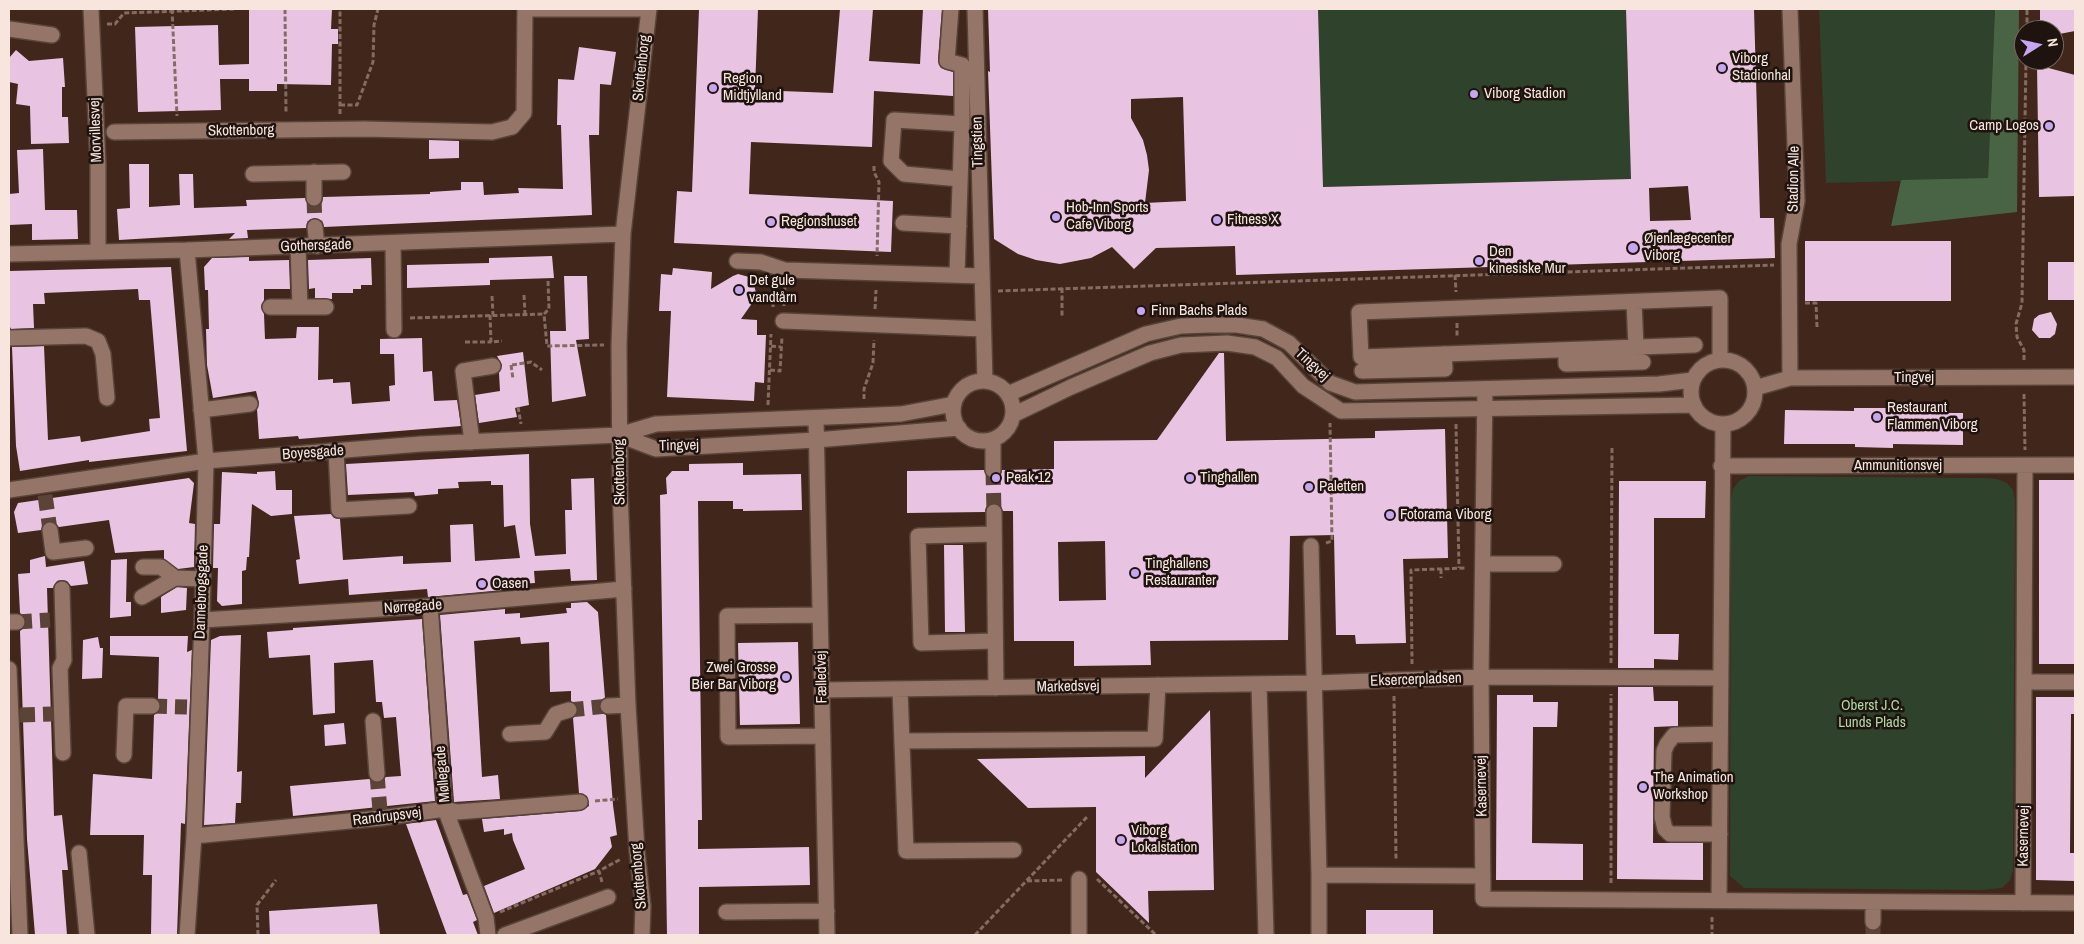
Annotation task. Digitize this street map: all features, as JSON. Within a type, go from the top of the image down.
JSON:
[{"type":"street","name":"Morvillesvej","points":[[91,9],[98,164],[98,251]]},
{"type":"street","name":"Skottenborg","points":[[114,132],[286,130],[492,132],[512,127],[524,113],[525,9],[649,9],[623,234],[618,345],[619,435],[628,704],[642,906],[642,935]]},
{"type":"street","points":[[951,9],[947,61],[962,65],[957,275]]},
{"type":"street","name":"Tingstien","points":[[975,9],[981,276]]},
{"type":"street","name":"Stadion Alle","points":[[1790,9],[1797,201],[1789,244],[1790,378]]},
{"type":"street","points":[[9,29],[52,36]]},
{"type":"street","points":[[960,178],[904,174],[891,161],[894,120],[962,124]]},
{"type":"street","points":[[314,172],[314,198]]},
{"type":"street","points":[[252,174],[343,172]]},
{"type":"street","points":[[903,224],[959,226]]},
{"type":"street","points":[[315,227],[317,246]]},
{"type":"street","name":"Gothersgade","points":[[9,254],[317,246],[623,234]]},
{"type":"street","points":[[393,243],[394,324]]},
{"type":"street","points":[[298,246],[300,307]]},
{"type":"street","name":"Dannebrogsgade","points":[[187,250],[206,461],[202,620],[193,707],[194,836],[187,935]]},
{"type":"street","points":[[737,261],[760,262],[786,270],[981,276],[985,381]]},
{"type":"street","points":[[1695,345],[1361,357],[1359,312],[1720,298],[1720,360]]},
{"type":"street","points":[[1634,302],[1636,347]]},
{"type":"street","points":[[270,307],[326,307]]},
{"type":"street","points":[[776,321],[983,330]]},
{"type":"street","name":"Tingvej","points":[[1008,394],[1146,334],[1181,326],[1237,324],[1251,326],[1275,335],[1299,353],[1324,379],[1344,390],[1372,392],[1659,384],[1693,380]]},
{"type":"street","points":[[9,338],[86,336],[98,341],[103,354],[108,398]]},
{"type":"street","name":"Tingvej","points":[[1013,415],[1150,353],[1181,345],[1198,344],[1244,344],[1267,352],[1285,364],[1303,386],[1341,411],[1694,405]]},
{"type":"street","points":[[1566,350],[1566,364],[1643,362]]},
{"type":"street","points":[[1362,371],[1444,369],[1451,354]]},
{"type":"street","points":[[1720,360],[1730,361],[1747,370],[1755,388],[1752,404],[1743,417],[1734,423],[1723,424],[1706,419],[1694,405],[1691,389],[1693,380],[1704,366],[1720,360]]},
{"type":"street","points":[[472,442],[463,372],[493,366]]},
{"type":"street","name":"Tingvej","points":[[1755,388],[1790,378],[2075,378]]},
{"type":"street","points":[[985,381],[994,383],[1008,394],[1013,408],[1013,415],[1007,430],[993,440],[978,441],[970,438],[959,428],[954,412],[954,404],[958,395],[966,387],[985,381]]},
{"type":"street","name":"Eksercerpladsen","points":[[1314,683],[1481,677],[1484,389]]},
{"type":"street","points":[[202,410],[250,404]]},
{"type":"street","name":"Tingvej","points":[[619,435],[656,424],[816,419],[901,414],[954,404]]},
{"type":"street","name":"Fælledvej","points":[[816,419],[827,935]]},
{"type":"street","points":[[1720,899],[1721,466],[1723,424]]},
{"type":"street","name":"Tingvej","points":[[619,435],[656,448],[816,440],[959,428]]},
{"type":"street","name":"Boyesgade","points":[[9,490],[44,491],[206,461],[472,442],[619,435]]},
{"type":"street","points":[[993,440],[993,470]]},
{"type":"street","points":[[336,451],[339,510],[410,506]]},
{"type":"street","name":"Ammunitionsvej","points":[[1721,466],[2075,465]]},
{"type":"street","name":"Kasernevej","points":[[1481,677],[1483,898],[2023,903],[2026,682],[2025,466]]},
{"type":"street","points":[[994,512],[996,688]]},
{"type":"street","points":[[50,530],[53,552],[86,548]]},
{"type":"street","points":[[994,534],[918,536],[921,643],[995,641]]},
{"type":"street","points":[[1311,546],[1320,875],[1319,935]]},
{"type":"street","points":[[1483,566],[1554,564]]},
{"type":"street","points":[[143,567],[161,567],[175,578]]},
{"type":"street","points":[[142,597],[175,578],[203,580]]},
{"type":"street","points":[[62,589],[57,620],[64,660],[60,668],[57,714],[63,753]]},
{"type":"street","name":"Nørregade","points":[[202,620],[430,606],[624,589]]},
{"type":"street","name":"Møllegade","points":[[430,606],[445,809],[486,918],[488,935]]},
{"type":"street","points":[[820,615],[727,616],[728,737],[823,736]]},
{"type":"street","points":[[9,670],[16,715],[11,770],[20,935]]},
{"type":"street","points":[[1481,677],[1721,678]]},
{"type":"street","points":[[2026,682],[2075,682]]},
{"type":"street","name":"Markedsvej","points":[[822,690],[1314,683]]},
{"type":"street","points":[[1259,684],[1266,935]]},
{"type":"street","points":[[902,741],[1155,739],[1158,685]]},
{"type":"street","points":[[900,689],[906,851],[1014,850]]},
{"type":"street","points":[[608,706],[628,704]]},
{"type":"street","points":[[124,755],[126,706],[152,706]]},
{"type":"street","points":[[510,734],[545,732],[556,714],[569,710]]},
{"type":"street","points":[[373,721],[377,774]]},
{"type":"street","points":[[1720,734],[1674,735],[1667,744],[1664,751],[1662,817],[1665,829],[1670,834],[1720,834]]},
{"type":"street","name":"Randrupsvej","points":[[194,836],[445,809],[457,812],[580,802]]},
{"type":"street","points":[[80,853],[87,935]]},
{"type":"street","points":[[1320,875],[1483,876]]},
{"type":"street","points":[[1078,879],[1079,935]]},
{"type":"street","points":[[505,935],[608,897]]},
{"type":"street","points":[[1873,902],[1873,922]]},
{"type":"street","points":[[2023,903],[2075,903]]},
{"type":"street","points":[[726,912],[827,911]]},
{"type":"path","points":[[92,25],[115,24],[124,13],[234,9]]},
{"type":"path","points":[[285,9],[286,130]]},
{"type":"path","points":[[340,9],[340,130]]},
{"type":"path","points":[[340,106],[357,105],[373,62],[374,25],[378,9]]},
{"type":"path","points":[[172,10],[178,131]]},
{"type":"path","points":[[2025,466],[2024,350],[2017,337],[2016,324],[2022,304],[2026,70]]},
{"type":"path","points":[[982,291],[1789,264]]},
{"type":"path","points":[[767,420],[771,346],[776,321],[775,266]]},
{"type":"path","points":[[1451,354],[1456,308],[1455,275]]},
{"type":"path","points":[[394,324],[491,315],[544,314],[549,309],[548,281]]},
{"type":"path","points":[[1062,288],[1062,317]]},
{"type":"path","points":[[524,294],[524,314]]},
{"type":"path","points":[[491,342],[492,296]]},
{"type":"path","points":[[1790,303],[1816,304],[1817,327]]},
{"type":"path","points":[[544,314],[547,346],[618,345]]},
{"type":"path","points":[[465,342],[502,341]]},
{"type":"path","points":[[771,346],[781,347]]},
{"type":"path","points":[[512,365],[531,362],[542,370]]},
{"type":"path","points":[[770,370],[780,371]]},
{"type":"path","points":[[1311,546],[1332,542],[1330,404]]},
{"type":"path","points":[[1456,409],[1459,568]]},
{"type":"path","points":[[1413,680],[1411,570],[1483,566]]},
{"type":"path","points":[[1441,569],[1441,578]]},
{"type":"path","points":[[1394,680],[1396,876]]},
{"type":"path","points":[[580,802],[621,799]]},
{"type":"path","points":[[975,935],[1087,817]]},
{"type":"path","points":[[486,918],[599,871],[637,851]]},
{"type":"path","points":[[599,871],[608,897]]},
{"type":"path","points":[[258,935],[257,905],[276,880]]},
{"type":"green space","name":"Viborg Stadion","points":[[1318,9],[1626,9],[1631,179],[1323,187]]},
{"type":"green space","points":[[1819,9],[1995,9],[1988,179],[1826,183]]},
{"type":"green space","points":[[1995,9],[2019,9],[2019,20],[2014,20],[2014,70],[2018,70],[2017,212],[1891,226],[1901,180],[1988,178]]},
{"type":"green space","name":"Oberst J.C. Lunds Plads","points":[[1749,476],[1986,478],[1997,479],[2007,483],[2013,490],[2015,500],[2013,871],[2010,880],[2002,888],[1981,890],[1744,888],[1730,876],[1731,500],[1733,489],[1739,481]]},
{"type":"building","points":[[249,9],[332,9],[331,29],[338,29],[338,44],[332,44],[331,85],[277,84],[277,91],[249,91],[249,79],[220,79],[221,110],[138,112],[135,27],[218,25],[219,65],[249,64]]},
{"type":"building","name":"Regionshuset","points":[[699,9],[758,9],[755,90],[833,93],[840,9],[873,9],[869,61],[920,64],[923,9],[942,9],[938,61],[941,68],[953,72],[953,96],[874,91],[872,147],[751,142],[749,194],[893,201],[891,252],[674,243],[677,191],[692,192]]},
{"type":"building","points":[[988,9],[1318,9],[1323,187],[1631,179],[1626,9],[1754,9],[1760,218],[1774,218],[1775,258],[1236,275],[1235,246],[1156,248],[1134,269],[1112,247],[1091,258],[1060,264],[1036,260],[1018,254],[994,239],[988,71],[990,72]],"holes":[[[1183,97],[1186,201],[1145,203],[1149,170],[1147,155],[1143,140],[1131,118],[1131,99]],[[1688,186],[1691,220],[1650,221],[1649,188]]]},
{"type":"building","points":[[2040,9],[2075,9],[2075,31],[2064,33],[2064,20],[2040,20]]},
{"type":"building","points":[[579,47],[616,52],[611,85],[600,84],[599,135],[589,135],[592,215],[324,227],[322,221],[315,218],[309,220],[306,228],[247,230],[248,238],[229,239],[235,233],[119,240],[117,209],[130,208],[129,164],[149,164],[149,207],[180,205],[179,174],[193,174],[194,208],[247,206],[246,200],[305,198],[309,206],[314,207],[322,203],[323,197],[430,194],[430,192],[461,190],[461,182],[483,182],[484,195],[519,193],[518,188],[563,189],[561,125],[557,125],[558,79],[574,80]]},
{"type":"building","points":[[16,50],[29,61],[63,58],[65,87],[62,87],[62,117],[68,117],[69,143],[31,144],[30,106],[16,104],[18,84],[9,82],[9,58]]},
{"type":"building","name":"Camp Logos","points":[[2037,70],[2056,70],[2075,75],[2075,196],[2039,197]]},
{"type":"building","points":[[429,140],[459,141],[459,158],[429,159]]},
{"type":"building","points":[[43,149],[45,210],[77,210],[78,239],[32,240],[32,224],[9,225],[9,194],[19,193],[17,150]]},
{"type":"building","points":[[1805,241],[1951,241],[1951,301],[1805,301]]},
{"type":"building","points":[[552,256],[554,278],[490,280],[490,285],[407,288],[407,265],[489,263],[489,258]]},
{"type":"building","points":[[249,257],[249,261],[289,260],[290,289],[264,289],[264,300],[261,307],[264,314],[265,339],[296,338],[297,327],[319,327],[318,380],[333,379],[333,383],[350,382],[352,404],[390,401],[389,386],[395,385],[394,354],[380,354],[380,339],[422,338],[423,372],[432,371],[434,401],[457,400],[461,426],[299,439],[298,436],[259,439],[257,409],[259,403],[256,391],[213,398],[207,365],[206,329],[209,329],[208,290],[205,290],[204,267],[212,258]]},
{"type":"building","points":[[371,258],[372,285],[361,285],[361,289],[353,289],[353,293],[332,293],[332,299],[315,298],[315,288],[309,289],[308,260]]},
{"type":"building","points":[[2048,262],[2075,262],[2075,300],[2048,300]]},
{"type":"building","points":[[171,267],[187,451],[89,462],[89,460],[20,471],[16,446],[12,347],[44,346],[48,440],[80,436],[81,442],[150,431],[149,419],[160,418],[150,300],[139,300],[138,289],[44,293],[45,304],[33,304],[34,328],[11,329],[9,325],[9,271]]},
{"type":"building","points":[[673,268],[712,272],[711,289],[738,274],[749,277],[753,281],[756,293],[755,299],[741,319],[757,320],[757,335],[766,335],[764,383],[755,382],[754,401],[667,397],[671,311],[659,311],[661,274],[672,275]]},
{"type":"building","points":[[564,276],[587,276],[589,339],[576,340],[586,396],[552,402],[550,331],[566,331]]},
{"type":"building","points":[[2051,312],[2057,324],[2055,334],[2050,338],[2039,338],[2032,330],[2034,319],[2039,315]]},
{"type":"building","points":[[523,352],[529,405],[515,408],[517,417],[479,423],[475,395],[500,391],[499,373],[502,365],[497,356]]},
{"type":"building","points":[[1219,353],[1224,353],[1226,441],[1375,438],[1375,431],[1445,429],[1448,558],[1403,559],[1406,643],[1356,644],[1355,635],[1336,635],[1334,535],[1290,536],[1288,640],[1150,641],[1151,665],[1074,666],[1074,641],[1014,641],[1013,511],[1003,511],[999,504],[993,503],[986,507],[985,512],[907,513],[907,471],[984,470],[988,478],[993,479],[1001,475],[1002,470],[1054,469],[1054,441],[1157,440]],"holes":[[[1105,541],[1106,600],[1059,601],[1058,542]]]},
{"type":"building","points":[[1854,408],[1893,408],[1893,413],[1963,413],[1963,445],[1893,444],[1893,448],[1855,447],[1855,444],[1784,444],[1785,410],[1854,411]]},
{"type":"building","points":[[529,454],[530,524],[535,556],[566,554],[565,510],[572,510],[571,479],[594,478],[597,580],[571,581],[570,569],[534,571],[535,583],[503,585],[503,590],[428,597],[427,589],[349,595],[348,579],[299,584],[296,560],[300,559],[294,516],[331,514],[334,518],[340,519],[343,560],[403,556],[403,564],[451,562],[450,525],[473,524],[475,561],[520,558],[515,525],[504,527],[503,485],[491,485],[491,481],[458,482],[459,488],[438,489],[438,494],[415,496],[414,492],[348,495],[346,464]]},
{"type":"building","points":[[743,463],[743,475],[801,474],[802,510],[743,511],[743,509],[733,509],[733,501],[698,501],[702,820],[698,820],[698,849],[809,847],[810,885],[699,887],[699,935],[667,935],[660,495],[667,494],[666,478],[672,471],[689,471],[689,464]]},
{"type":"building","points":[[275,471],[276,490],[292,490],[292,514],[271,516],[252,504],[249,557],[247,557],[246,570],[242,571],[242,604],[222,606],[217,601],[218,568],[213,568],[214,524],[220,524],[222,472],[257,474],[257,472]]},
{"type":"building","points":[[189,478],[194,483],[189,523],[195,524],[194,567],[178,569],[164,559],[164,550],[115,553],[109,520],[59,527],[54,522],[48,521],[44,523],[41,530],[18,533],[14,512],[18,503]]},
{"type":"building","points":[[2039,480],[2075,480],[2075,664],[2039,664]]},
{"type":"building","points":[[1619,481],[1706,481],[1705,518],[1654,518],[1654,634],[1679,634],[1678,660],[1654,659],[1654,668],[1618,668]]},
{"type":"building","points":[[944,545],[963,545],[965,632],[945,632]]},
{"type":"building","points":[[45,556],[46,567],[84,561],[88,584],[71,586],[67,581],[61,580],[57,581],[53,588],[47,588],[54,816],[62,815],[68,870],[62,870],[67,935],[35,935],[27,839],[20,631],[25,627],[26,622],[25,617],[20,613],[18,574],[30,573],[30,560]]},
{"type":"building","points":[[127,559],[126,602],[131,602],[131,616],[110,618],[111,560]]},
{"type":"building","points":[[177,587],[187,588],[186,610],[161,613],[161,597]]},
{"type":"building","points":[[587,602],[598,612],[605,698],[600,701],[599,707],[600,711],[606,715],[617,835],[610,837],[612,847],[595,869],[494,913],[484,886],[525,869],[512,833],[504,835],[504,829],[484,832],[482,819],[581,811],[589,806],[587,796],[579,793],[573,718],[578,713],[578,708],[571,701],[571,691],[550,692],[549,642],[521,644],[520,637],[474,641],[482,777],[498,775],[500,799],[454,802],[440,615],[505,609],[505,614],[520,613],[520,618],[567,613],[566,608],[571,608],[571,603]]},
{"type":"building","points":[[422,619],[435,801],[293,816],[290,786],[369,779],[378,783],[386,777],[401,776],[396,717],[384,718],[382,702],[376,702],[373,660],[334,663],[335,713],[313,715],[310,655],[269,658],[267,632],[293,630],[293,628]]},
{"type":"building","points":[[241,635],[237,772],[242,771],[241,803],[236,803],[235,823],[204,825],[211,640],[220,636]]},
{"type":"building","points":[[110,636],[188,636],[187,652],[192,650],[185,824],[181,823],[177,935],[151,935],[152,875],[143,875],[144,835],[90,835],[93,774],[152,779],[154,715],[160,711],[161,706],[158,699],[159,657],[110,655]]},
{"type":"building","points":[[98,637],[100,648],[103,648],[102,678],[82,679],[83,640]]},
{"type":"building","points":[[798,642],[800,724],[740,725],[738,643]]},
{"type":"building","points":[[1618,687],[1653,687],[1654,701],[1678,701],[1678,726],[1654,727],[1653,843],[1703,843],[1703,880],[1617,879]]},
{"type":"building","points":[[1497,695],[1533,695],[1533,702],[1558,702],[1557,727],[1533,727],[1532,843],[1583,844],[1583,880],[1496,880]]},
{"type":"building","points":[[2036,697],[2075,697],[2075,714],[2071,714],[2070,853],[2075,853],[2075,881],[2036,880]]},
{"type":"building","points":[[1210,710],[1214,890],[1148,891],[1149,923],[1096,872],[1096,807],[1028,808],[977,759],[1145,756],[1145,778]]},
{"type":"building","points":[[344,723],[346,744],[325,746],[324,725]]},
{"type":"building","points":[[436,820],[463,895],[467,894],[477,920],[473,922],[478,935],[447,935],[406,824]]},
{"type":"building","points":[[377,904],[380,935],[270,935],[269,911]]},
{"type":"building","points":[[1366,910],[1433,910],[1433,935],[1366,935]]},
{"type":"tunnel","points":[[314,198],[315,227]]},
{"type":"tunnel","points":[[993,470],[994,512]]},
{"type":"tunnel","points":[[45,495],[50,530]]},
{"type":"tunnel","points":[[17,622],[50,620]]},
{"type":"tunnel","points":[[152,706],[187,707]]},
{"type":"tunnel","points":[[569,710],[608,706]]},
{"type":"tunnel","points":[[20,715],[53,714]]},
{"type":"tunnel","points":[[377,774],[380,811]]},
{"type":"tunnel","points":[[1873,922],[1873,935]]},
{"type":"place","name":"Viborg Stadionhal","points":[[1722,68]]},
{"type":"place","name":"Region Midtjylland","points":[[713,88]]},
{"type":"place","name":"Viborg Stadion","points":[[1474,94]]},
{"type":"place","name":"Camp Logos","points":[[2049,126]]},
{"type":"place","name":"Hob-Inn Sports Cafe Viborg","points":[[1056,217]]},
{"type":"place","name":"Fitness X","points":[[1217,220]]},
{"type":"place","name":"Regionshuset","points":[[771,222]]},
{"type":"place","name":"Øjenlægecenter Viborg","points":[[1633,248]]},
{"type":"place","name":"Den kinesiske Mur","points":[[1479,261]]},
{"type":"place","name":"Det gule vandtårn","points":[[739,290]]},
{"type":"place","name":"Finn Bachs Plads","points":[[1141,311]]},
{"type":"place","name":"Restaurant Flammen Viborg","points":[[1877,417]]},
{"type":"place","name":"Peak 12","points":[[996,478]]},
{"type":"place","name":"Tinghallen","points":[[1190,478]]},
{"type":"place","name":"Paletten","points":[[1309,487]]},
{"type":"place","name":"Fotorama Viborg","points":[[1390,515]]},
{"type":"place","name":"Tinghallens Restauranter","points":[[1135,573]]},
{"type":"place","name":"Oasen","points":[[482,584]]},
{"type":"place","name":"Zwei Grosse Bier Bar Viborg","points":[[786,677]]},
{"type":"place","name":"The Animation Workshop","points":[[1643,787]]},
{"type":"place","name":"Viborg Lokalstation","points":[[1121,840]]}]
